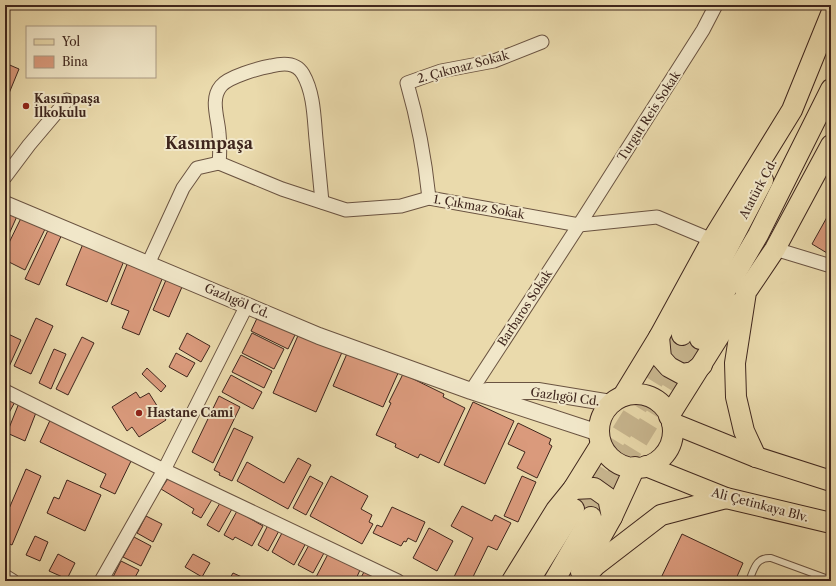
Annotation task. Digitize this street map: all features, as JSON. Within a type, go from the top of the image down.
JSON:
[{"type":"main road","points":[[617,400],[631,394],[642,394],[661,404],[668,412],[672,434],[670,444],[664,454],[656,461],[641,467],[625,466],[615,461],[607,453],[600,438],[600,422],[604,412],[617,400],[659,336],[712,240],[792,110],[831,14]]},
{"type":"main road","name":"Atatürk Cd.","points":[[831,42],[816,79],[691,337],[724,293],[758,235],[831,89]]},
{"type":"main road","points":[[670,420],[746,292],[775,249],[831,145]]},
{"type":"main road","points":[[746,292],[735,363],[736,397],[744,431],[756,457]]},
{"type":"main road","points":[[659,336],[661,358],[669,367],[682,374],[693,372],[702,365]]},
{"type":"main road","points":[[670,420],[756,457],[831,481]]},
{"type":"main road","points":[[512,581],[556,510],[573,489],[600,438]]},
{"type":"main road","points":[[576,581],[641,467]]},
{"type":"main road","name":"Ali Çetinkaya Blv.","points":[[641,467],[726,498],[831,524]]},
{"type":"main road","points":[[573,489],[594,488],[608,498],[612,516]]},
{"type":"main road","points":[[581,581],[596,565],[662,515],[726,498]]},
{"type":"main road","points":[[529,581],[583,513],[554,581]]},
{"type":"street","name":"Turgut Reis Sokak","points":[[579,225],[704,30],[716,5]]},
{"type":"street","name":"2. Çıkmaz Sokak","points":[[429,198],[421,140],[407,83],[441,71],[494,61],[542,42]]},
{"type":"street","points":[[148,264],[183,188],[197,168],[219,163],[220,143],[215,110],[217,94],[220,86],[228,80],[256,69],[281,63],[290,64],[300,70],[304,75],[314,108],[322,202]]},
{"type":"street","points":[[5,177],[29,145],[67,100]]},
{"type":"street","name":"1. Çıkmaz Sokak","points":[[219,163],[282,189],[346,210],[401,206],[429,198],[579,225],[657,218],[712,240]]},
{"type":"street","name":"Gazlıgöl Cd.","points":[[5,204],[319,336],[600,438]]},
{"type":"street","name":"Barbaros Sokak","points":[[471,391],[579,225]]},
{"type":"street","points":[[775,249],[831,266]]},
{"type":"street","points":[[101,581],[164,470],[247,305]]},
{"type":"street","points":[[5,391],[164,470],[398,581]]},
{"type":"street","name":"Gazlıgöl Cd.","points":[[471,391],[538,391],[617,400]]},
{"type":"street","points":[[5,576],[13,581]]},
{"type":"lane","points":[[749,581],[756,564],[762,559],[766,558],[771,558],[831,580]]},
{"type":"building","points":[[5,63],[19,69],[5,103]]},
{"type":"building","points":[[5,208],[18,214],[5,243]]},
{"type":"building","points":[[831,210],[831,247],[827,253],[812,244]]},
{"type":"building","points":[[23,214],[47,225],[25,270],[5,260],[5,251]]},
{"type":"building","points":[[50,226],[63,232],[39,285],[25,279]]},
{"type":"building","points":[[85,239],[126,256],[107,302],[66,285]]},
{"type":"building","points":[[130,257],[165,272],[139,335],[122,328],[129,311],[111,304]]},
{"type":"building","points":[[169,273],[185,280],[169,317],[153,310]]},
{"type":"building","points":[[259,314],[297,331],[288,349],[251,331]]},
{"type":"building","points":[[36,318],[53,326],[31,374],[14,366]]},
{"type":"building","points":[[300,331],[343,350],[316,412],[273,393]]},
{"type":"building","points":[[6,333],[21,340],[8,369],[5,367]]},
{"type":"building","points":[[187,333],[210,346],[201,362],[179,349]]},
{"type":"building","points":[[252,333],[284,349],[274,369],[242,353]]},
{"type":"building","points":[[82,337],[94,343],[68,395],[56,389]]},
{"type":"building","points":[[54,349],[66,354],[51,389],[39,383]]},
{"type":"building","points":[[349,349],[399,371],[383,407],[333,386]]},
{"type":"building","points":[[176,353],[195,363],[187,377],[169,367]]},
{"type":"building","points":[[241,355],[272,371],[264,388],[232,372]]},
{"type":"building","points":[[147,368],[166,386],[161,392],[142,374]]},
{"type":"building","points":[[403,374],[444,394],[443,397],[465,408],[439,463],[420,454],[418,458],[395,447],[396,444],[376,435],[391,403],[389,402]]},
{"type":"building","points":[[231,375],[262,392],[253,409],[222,392]]},
{"type":"building","name":"Hastane Cami","points":[[136,392],[140,398],[149,393],[166,420],[139,437],[132,427],[127,431],[112,407]]},
{"type":"building","points":[[5,394],[16,400],[5,420]]},
{"type":"building","points":[[219,396],[240,407],[213,463],[192,452]]},
{"type":"building","points":[[473,402],[514,421],[485,484],[444,465]]},
{"type":"building","points":[[19,403],[37,410],[25,441],[7,433]]},
{"type":"building","points":[[52,416],[134,455],[115,494],[100,487],[106,474],[40,442]]},
{"type":"building","points":[[518,423],[551,439],[549,444],[552,446],[537,478],[517,468],[525,452],[508,444]]},
{"type":"building","points":[[234,428],[253,437],[232,481],[219,475],[220,473],[214,470]]},
{"type":"building","points":[[298,458],[311,465],[288,509],[237,481],[247,462],[284,483]]},
{"type":"building","points":[[26,469],[41,476],[12,545],[5,542],[5,518]]},
{"type":"building","points":[[171,474],[213,498],[201,518],[192,513],[194,509],[161,489]]},
{"type":"building","points":[[310,476],[323,483],[306,515],[293,508]]},
{"type":"building","points":[[331,476],[368,496],[361,509],[372,515],[369,522],[373,524],[362,544],[310,516]]},
{"type":"building","points":[[522,476],[536,482],[518,522],[504,516]]},
{"type":"building","points":[[67,480],[101,495],[85,531],[47,513],[54,497],[59,499]]},
{"type":"building","points":[[220,503],[232,509],[219,532],[207,525]]},
{"type":"building","points":[[462,506],[492,521],[495,515],[511,523],[497,550],[488,546],[471,581],[452,581],[473,538],[451,526]]},
{"type":"building","points":[[392,507],[425,522],[416,542],[408,538],[401,546],[373,533],[377,525],[382,527]]},
{"type":"building","points":[[237,511],[263,526],[252,546],[235,537],[233,540],[224,535]]},
{"type":"building","points":[[146,516],[162,524],[153,542],[137,533]]},
{"type":"building","points":[[269,523],[280,529],[268,551],[258,545]]},
{"type":"building","points":[[429,528],[453,541],[437,571],[413,558]]},
{"type":"building","points":[[283,531],[306,543],[294,565],[272,552]]},
{"type":"building","points":[[682,534],[743,563],[735,581],[660,580]]},
{"type":"building","points":[[35,536],[48,542],[40,561],[26,555]]},
{"type":"building","points":[[134,537],[151,546],[141,566],[123,557]]},
{"type":"building","points":[[309,545],[324,553],[313,573],[298,565]]},
{"type":"building","points":[[58,554],[75,563],[67,579],[49,571]]},
{"type":"building","points":[[193,554],[210,563],[202,577],[185,567]]},
{"type":"building","points":[[328,554],[360,570],[355,581],[314,581]]},
{"type":"building","points":[[121,561],[139,570],[133,581],[115,581],[112,579]]},
{"type":"building","points":[[364,572],[372,576],[370,581],[359,581]]},
{"type":"building","points":[[233,573],[244,578],[242,581],[236,581],[230,578]]},
{"type":"tunnel","points":[[574,509],[682,335]]},
{"type":"tunnel","points":[[591,517],[700,339]]},
{"type":"place","name":"Kasımpaşa İlkokulu","points":[[26,106]]},
{"type":"place","name":"Hastane Cami","points":[[139,413]]},
{"type":"district","name":"Kasımpaşa","points":[[209,143]]}]
